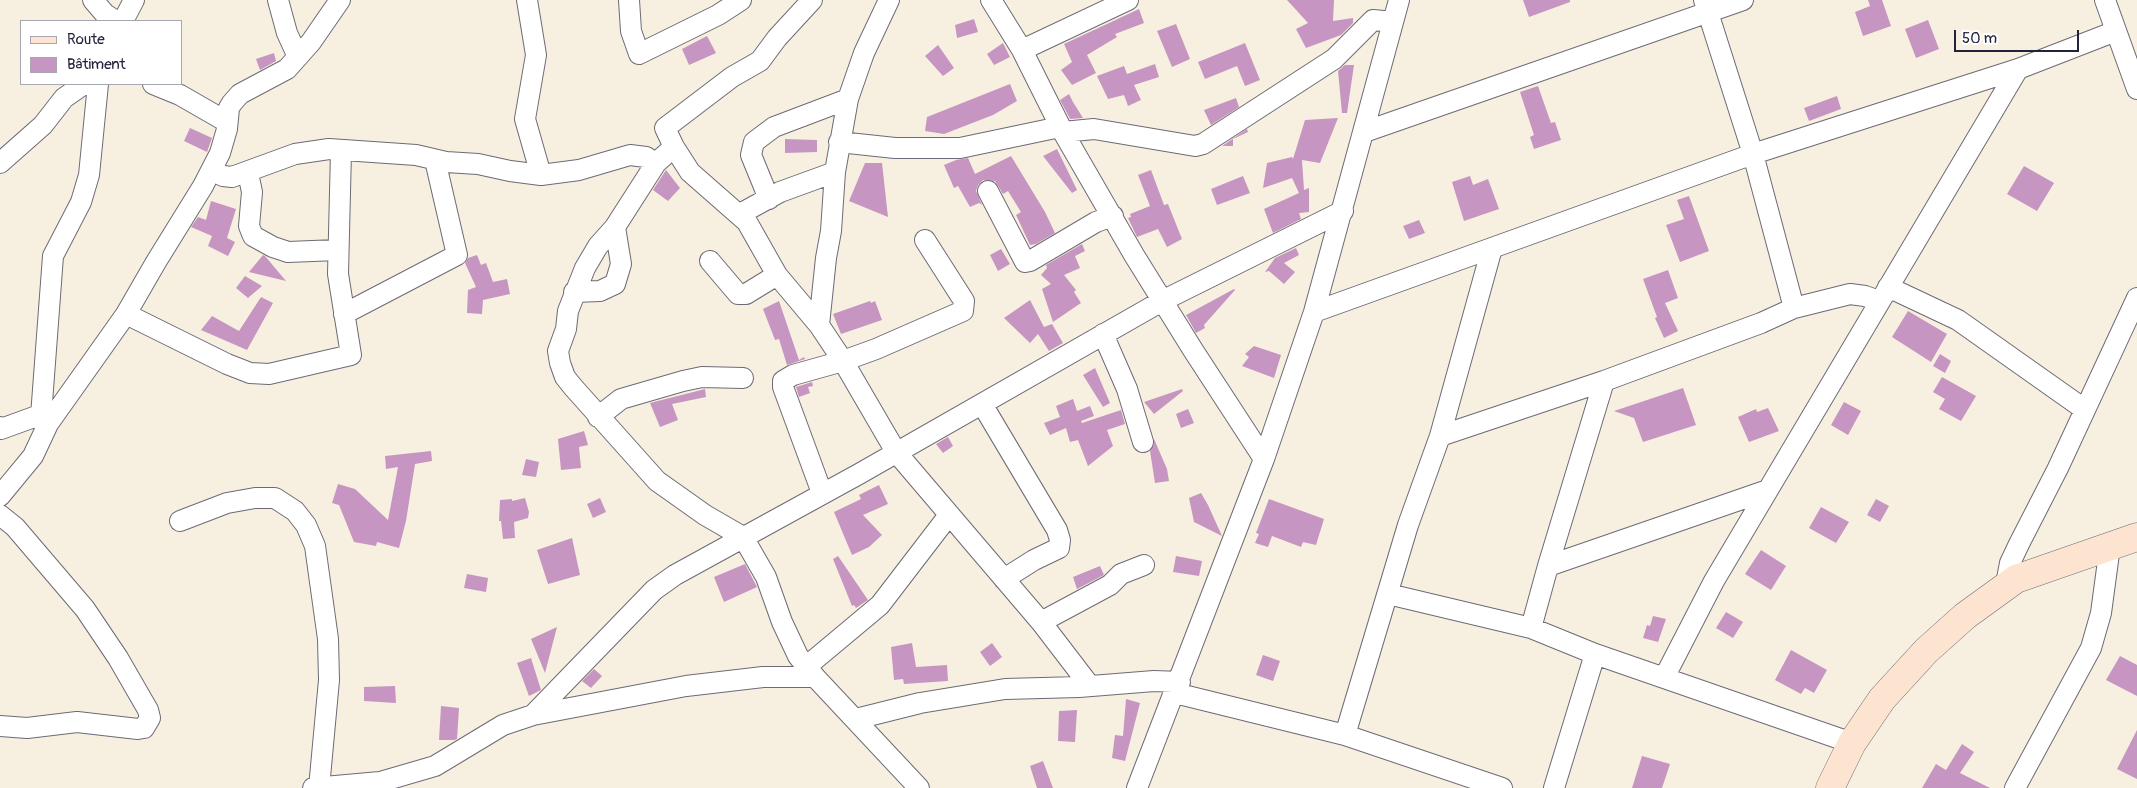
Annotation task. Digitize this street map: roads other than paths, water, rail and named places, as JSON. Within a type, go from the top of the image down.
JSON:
[{"type":"street","points":[[93,0],[105,14],[114,20]]},
{"type":"street","points":[[124,20],[134,0]]},
{"type":"street","points":[[278,0],[287,32],[298,57]]},
{"type":"street","points":[[45,420],[126,314],[213,170],[225,139],[229,108],[236,98],[281,74],[298,57],[340,0]]},
{"type":"street","points":[[527,0],[536,56],[525,119],[541,175]]},
{"type":"street","points":[[629,0],[631,31],[639,54],[718,15],[741,0]]},
{"type":"street","points":[[812,0],[799,17],[777,38],[760,61],[732,77],[666,128],[674,147],[699,181],[740,214],[756,234],[777,275],[819,325],[844,361],[896,452],[1041,622],[1090,686]]},
{"type":"street","points":[[819,325],[826,258],[831,231],[835,172],[848,99],[864,53],[889,0]]},
{"type":"street","points":[[991,0],[1022,50],[1062,129],[1162,301],[1264,460]]},
{"type":"street","points":[[1022,50],[1128,0]]},
{"type":"street","points":[[1137,788],[1178,688],[1264,460],[1314,312],[1399,0]]},
{"type":"street","points":[[1364,132],[1706,6],[1743,0]]},
{"type":"street","points":[[2105,0],[2137,89]]},
{"type":"street","points":[[1706,6],[1752,154],[1794,308]]},
{"type":"street","points":[[839,142],[895,148],[960,148],[1062,129],[1122,132],[1195,146],[1203,144],[1334,59],[1373,20],[1393,22]]},
{"type":"street","points":[[1314,312],[1752,154],[2018,69],[2116,31]]},
{"type":"street","points":[[1666,676],[1714,581],[2018,69]]},
{"type":"street","points":[[0,164],[43,125],[64,98],[83,85]]},
{"type":"street","points":[[0,496],[33,456],[45,420],[51,268],[57,246],[81,202],[90,176],[98,85]]},
{"type":"street","points":[[155,85],[180,95],[227,122]]},
{"type":"street","points":[[769,198],[751,155],[754,142],[774,127],[848,99]]},
{"type":"street","points":[[674,147],[656,163],[615,227],[598,246],[585,268],[574,292],[568,311],[566,329],[558,350],[565,378],[657,481],[705,515],[744,537],[766,577],[782,622],[798,656],[920,788]]},
{"type":"street","points":[[213,170],[228,177],[248,173],[282,158],[305,151],[389,152],[541,175],[579,170],[630,154],[646,157],[656,163]]},
{"type":"street","points":[[126,314],[241,371],[258,374],[350,355],[338,274],[337,250],[341,151]]},
{"type":"street","points":[[344,314],[457,254],[434,160]]},
{"type":"street","points":[[740,214],[802,183],[835,172]]},
{"type":"street","points":[[248,173],[252,192],[249,226],[253,236],[288,252],[337,250]]},
{"type":"street","points":[[988,191],[1025,262],[1030,262],[1096,222],[1113,216]]},
{"type":"street","points":[[533,715],[654,590],[675,575],[982,404],[1162,301],[1343,211]]},
{"type":"street","points":[[574,292],[600,291],[615,284],[621,264],[615,227]]},
{"type":"street","points":[[822,494],[782,387],[783,381],[793,375],[844,361],[924,329],[963,310],[964,301],[925,240]]},
{"type":"street","points":[[1345,735],[1408,525],[1440,436],[1492,248]]},
{"type":"street","points":[[710,261],[738,294],[746,294],[777,275]]},
{"type":"street","points":[[1440,436],[1604,381],[1760,323],[1794,308],[1850,294],[1865,296],[1883,294],[1958,320],[2084,409]]},
{"type":"street","points":[[2006,584],[2010,563],[2058,468],[2137,298]]},
{"type":"street","points":[[1103,334],[1127,389],[1143,442]]},
{"type":"street","points":[[598,417],[621,399],[683,380],[702,377],[743,378]]},
{"type":"street","points":[[1531,628],[1604,381]]},
{"type":"street","points":[[982,404],[1057,530],[1060,540],[1060,548],[1034,560],[1004,579]]},
{"type":"street","points":[[0,428],[28,418],[45,420]]},
{"type":"street","points":[[1548,566],[1768,490]]},
{"type":"street","points":[[180,521],[227,503],[255,498],[275,498],[296,511],[306,525],[315,546],[328,639],[329,680],[319,788]]},
{"type":"street","points":[[0,515],[15,527],[85,609],[118,658],[148,710],[150,718],[144,728],[138,729],[77,722],[27,728],[0,726]]},
{"type":"street","points":[[313,788],[380,782],[435,766],[503,725],[533,715],[686,686],[811,672],[880,604],[949,515]]},
{"type":"street","points":[[1830,788],[1852,743],[1882,699],[1926,651],[2006,584],[2027,574],[2137,537]]},
{"type":"street","points":[[2015,788],[2091,648],[2101,613],[2110,546]]},
{"type":"street","points":[[1041,622],[1110,585],[1121,574],[1144,564]]},
{"type":"street","points":[[1388,594],[1531,628],[1595,654],[1666,676],[1852,743]]},
{"type":"street","points":[[1554,788],[1595,654]]},
{"type":"street","points":[[856,718],[920,703],[1005,689],[1090,686],[1154,681],[1345,735],[1502,788]]}]
